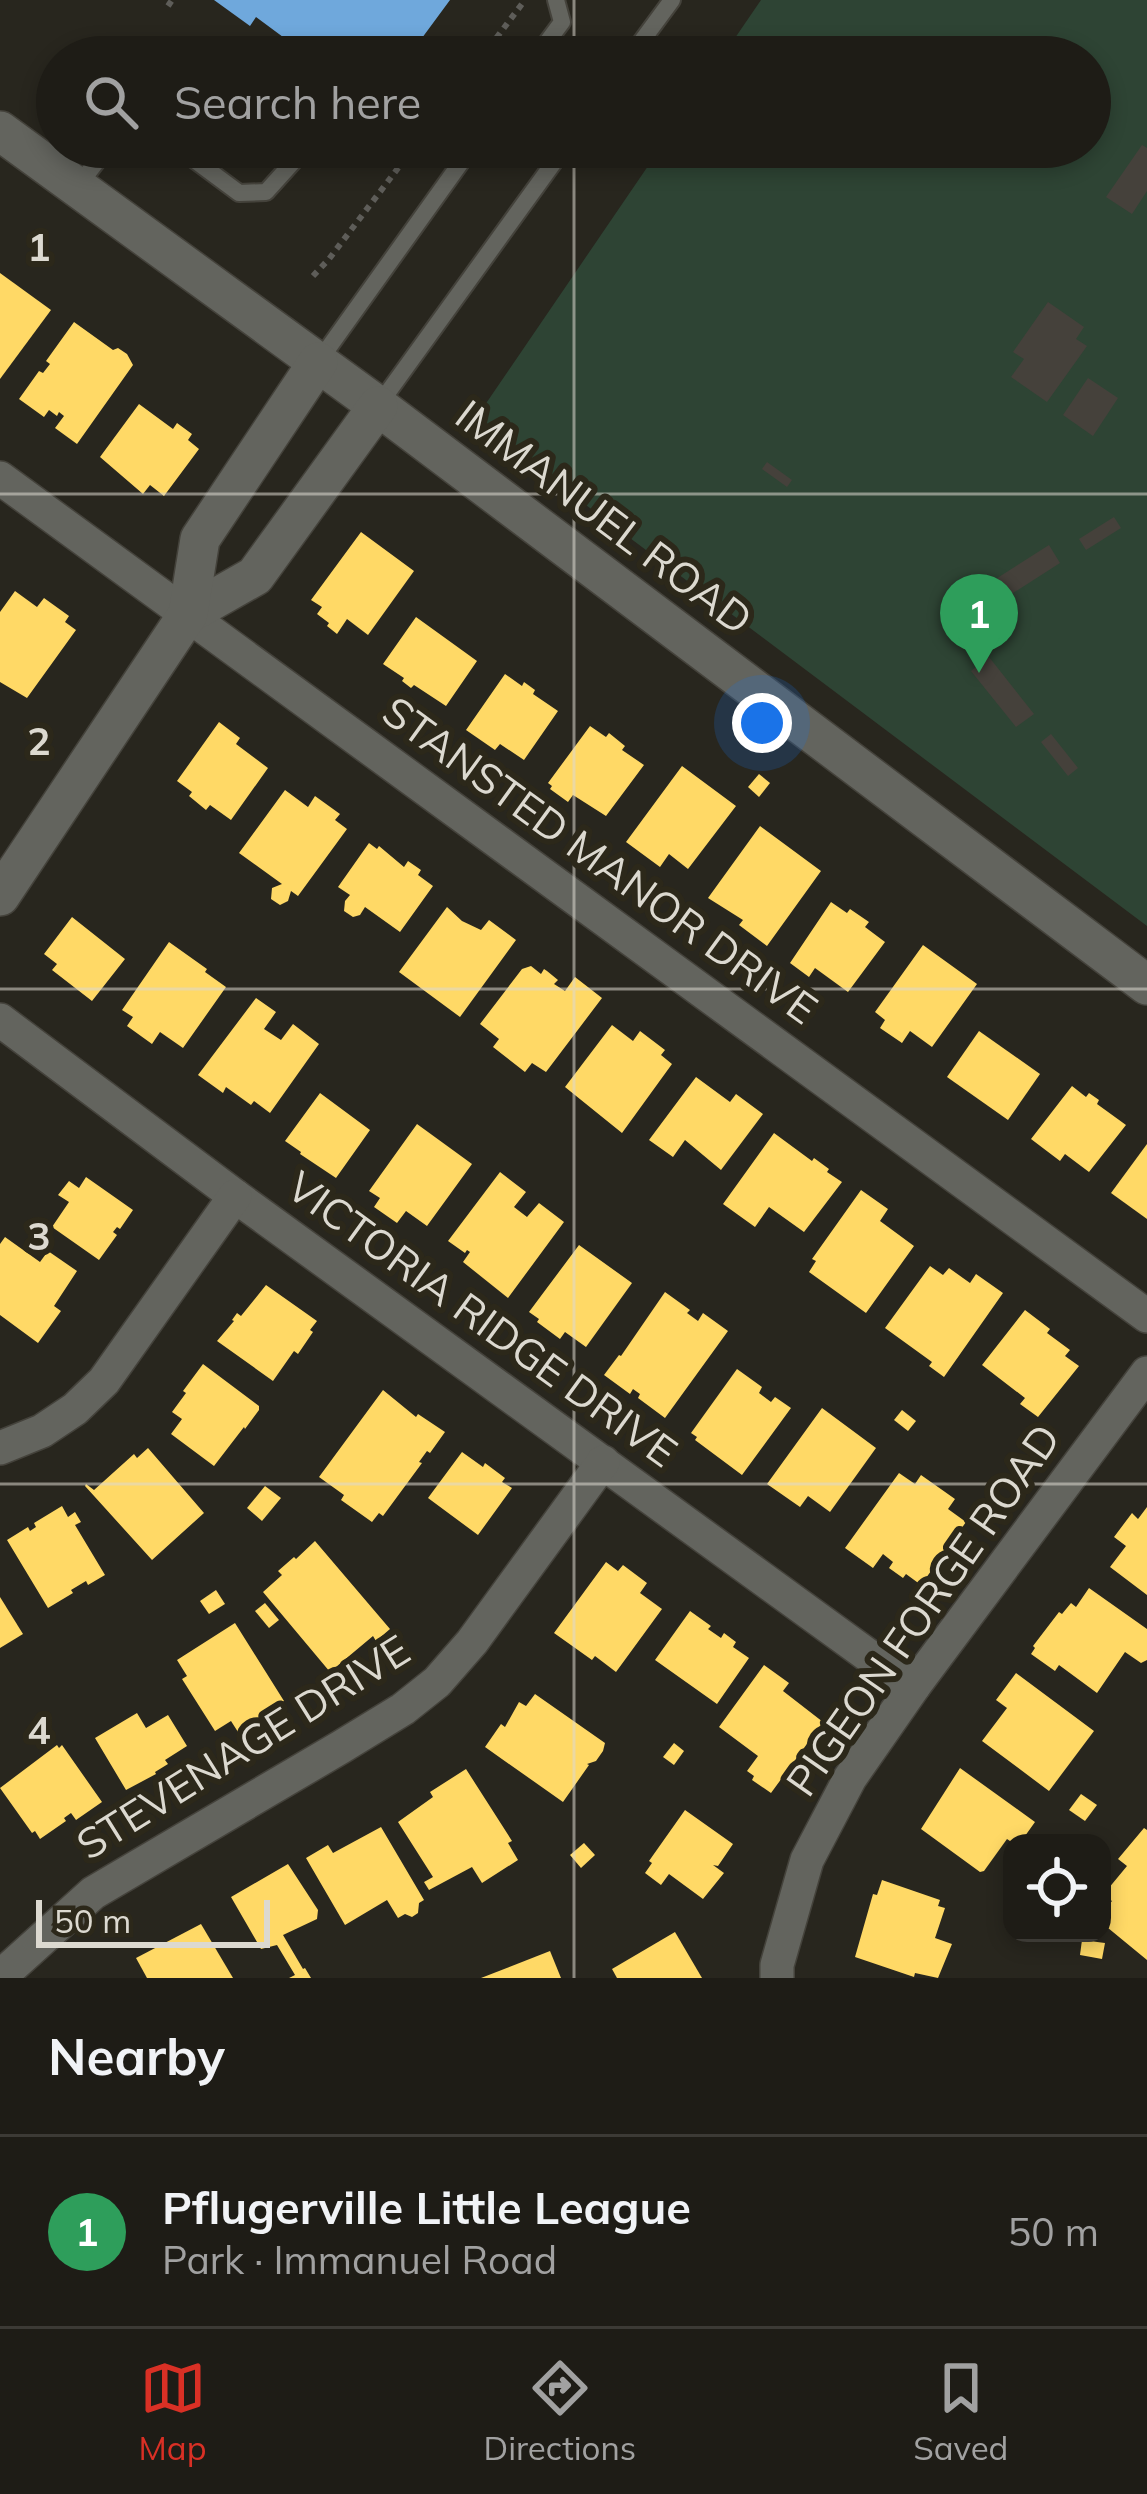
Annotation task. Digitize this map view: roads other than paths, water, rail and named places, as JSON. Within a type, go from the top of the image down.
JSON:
[{"type":"street","name":"IMMANUEL ROAD","points":[[0,131],[36,158]]},
{"type":"street","name":"IMMANUEL ROAD","points":[[49,168],[378,406],[1147,985]]},
{"type":"street","points":[[0,896],[188,614],[200,538],[318,362]]},
{"type":"street","points":[[188,614],[255,576],[378,406]]},
{"type":"street","name":"STANSTED MANOR DRIVE","points":[[0,478],[1147,1316]]},
{"type":"street","name":"VICTORIA RIDGE DRIVE","points":[[0,1021],[914,1686]]},
{"type":"street","points":[[0,1448],[42,1431],[104,1381],[235,1196]]},
{"type":"street","name":"PIGEON FORGE ROAD","points":[[777,1978],[807,1860],[850,1778],[1147,1373]]},
{"type":"street","name":"STEVENAGE DRIVE","points":[[0,1977],[93,1893],[341,1748],[437,1682],[472,1642],[603,1462]]},
{"type":"lane","points":[[552,36],[562,22],[556,0]]},
{"type":"lane","points":[[645,36],[671,0]]},
{"type":"lane","points":[[76,188],[91,168]]},
{"type":"lane","points":[[205,168],[239,193],[266,192],[288,168]]},
{"type":"lane","points":[[318,362],[457,168]]},
{"type":"lane","points":[[378,406],[550,168]]},
{"type":"place","name":"Pflugerville Little League","points":[[979,673]]}]
